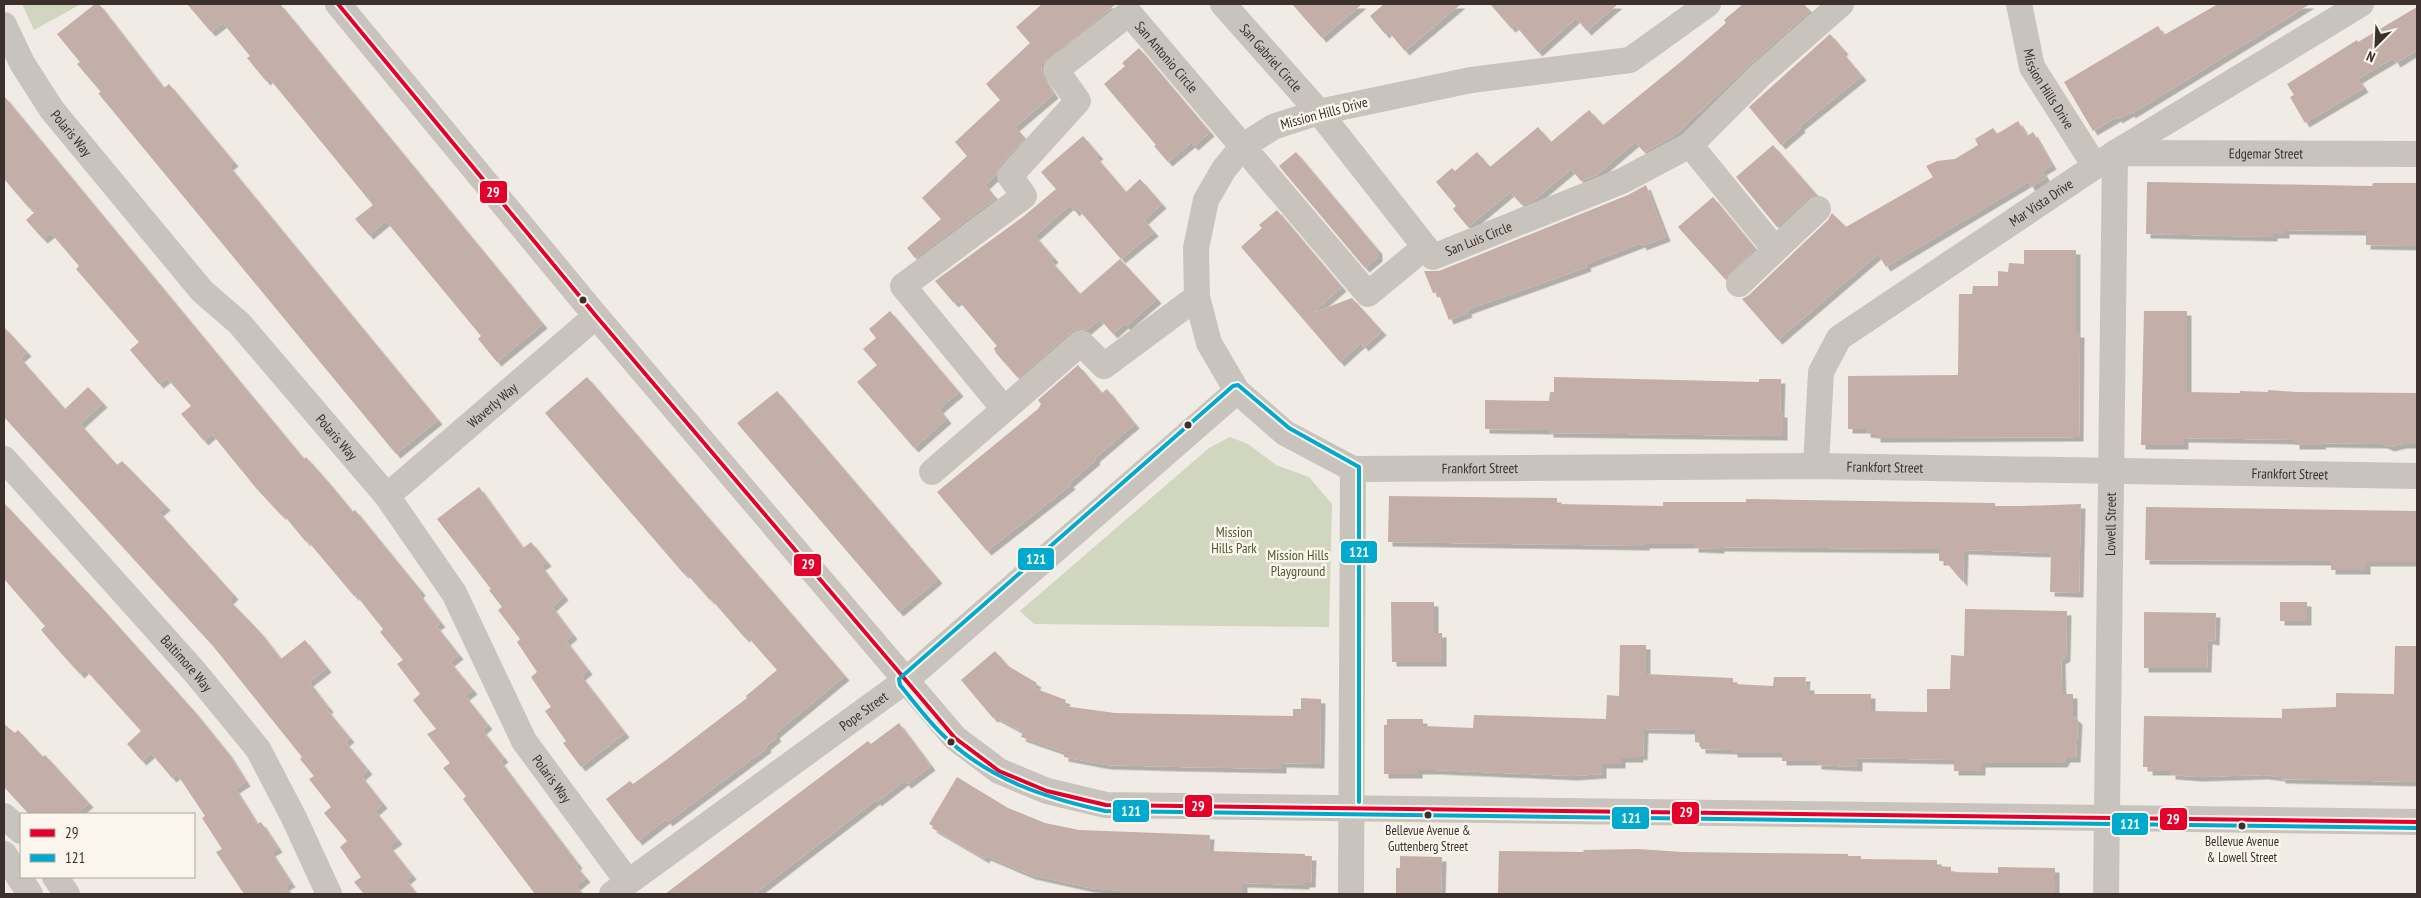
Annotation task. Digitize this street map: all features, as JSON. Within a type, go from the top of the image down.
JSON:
[{"type":"street","points":[[338,4],[596,316],[955,738],[999,771],[1047,791],[1106,805],[2417,822]]},
{"type":"street","name":"San Gabriel Circle","points":[[1223,4],[1319,112]]},
{"type":"street","name":"Mission Hills Drive","points":[[1353,469],[1285,433],[1237,391],[1209,343],[1197,297],[1196,248],[1206,200],[1224,169],[1243,146],[1273,126],[1319,112],[1471,80],[1630,60],[1708,4]]},
{"type":"street","name":"San Luis Circle","points":[[1319,112],[1433,257],[1622,181],[1690,145],[1759,76],[1841,4]]},
{"type":"street","name":"Mission Hills Drive","points":[[2019,4],[2032,67],[2105,160]]},
{"type":"street","name":"Mar Vista Drive","points":[[1816,466],[1821,372],[1839,338],[2105,160],[2361,4]]},
{"type":"street","name":"San Antonio Circle","points":[[1004,410],[903,286],[1024,196],[1010,176],[1078,101],[1056,70],[1129,13],[1368,294],[1425,247]]},
{"type":"street","name":"Polaris Way","points":[[4,25],[22,63],[52,110],[202,291],[239,323],[387,496],[454,593],[524,741],[620,888]]},
{"type":"street","points":[[1690,145],[1775,249]]},
{"type":"street","name":"Edgemar Street","points":[[2105,160],[2417,154]]},
{"type":"street","name":"Lowell Street","points":[[2105,160],[2112,472],[2106,894]]},
{"type":"street","points":[[1739,284],[1818,209]]},
{"type":"street","points":[[932,472],[1081,342],[1104,366],[1197,297]]},
{"type":"street","name":"Waverly Way","points":[[387,496],[596,316]]},
{"type":"street","name":"Pope Street","points":[[620,888],[905,681],[1237,391]]},
{"type":"street","name":"Baltimore Way","points":[[4,459],[194,671],[258,748],[329,894]]},
{"type":"street","name":"Frankfort Street","points":[[1353,469],[1816,466],[2417,476]]},
{"type":"street","points":[[1351,894],[1353,807],[1353,469]]},
{"type":"street","points":[[4,816],[20,830]]},
{"type":"street","points":[[4,854],[30,894]]},
{"type":"street","points":[[56,878],[67,894]]},
{"type":"green space","points":[[22,4],[81,4],[34,30]]},
{"type":"green space","name":"Mission Hills Park","points":[[1230,437],[1248,444],[1276,465],[1309,477],[1332,504],[1329,627],[1034,624],[1020,611],[1209,448]]},
{"type":"building","points":[[95,4],[99,4],[164,88],[169,84],[234,162],[229,166],[438,420],[396,454],[98,93],[101,92],[77,64],[80,62],[57,34]]},
{"type":"building","points":[[187,4],[280,4],[543,324],[497,362],[478,339],[481,336],[386,221],[369,235],[355,219],[373,205],[269,78],[266,81],[247,58],[250,56],[223,23],[211,32]]},
{"type":"building","points":[[1042,4],[1116,4],[1042,64],[1041,71],[1054,94],[1015,127],[1025,138],[999,166],[995,176],[985,185],[996,198],[915,258],[907,248],[941,219],[922,198],[967,156],[955,142],[1000,100],[986,84],[1030,43],[1016,27]]},
{"type":"building","points":[[1292,4],[1362,4],[1322,38]]},
{"type":"building","points":[[1384,4],[1461,4],[1405,51],[1388,31],[1385,34],[1370,16]]},
{"type":"building","points":[[1490,4],[1618,4],[1587,31],[1576,18],[1538,52],[1515,25],[1511,28]]},
{"type":"building","points":[[1743,4],[1804,4],[1810,11],[1749,65],[1674,136],[1644,152],[1635,142],[1595,176],[1581,181],[1571,169],[1533,201],[1522,205],[1510,192],[1468,227],[1453,209],[1456,206],[1436,182],[1452,168],[1455,171],[1477,152],[1490,167],[1538,127],[1551,142],[1589,110],[1603,125],[1726,23],[1724,20]]},
{"type":"building","points":[[2218,4],[2310,4],[2131,114],[2130,112],[2118,119],[2117,117],[2093,131],[2064,82],[2158,26],[2164,35]]},
{"type":"building","points":[[2417,7],[2417,50],[2396,63],[2393,58],[2358,79],[2364,88],[2305,123],[2290,97],[2294,95],[2287,84],[2357,40],[2358,42]]},
{"type":"building","points":[[1830,34],[1862,76],[1800,126],[1801,128],[1781,145],[1749,107]]},
{"type":"building","points":[[1139,48],[1210,132],[1194,146],[1191,143],[1168,162],[1154,146],[1156,145],[1104,84],[1125,66],[1122,63]]},
{"type":"building","points":[[4,96],[304,459],[306,457],[353,512],[355,510],[421,591],[419,594],[441,623],[436,626],[459,655],[450,662],[473,690],[465,696],[488,725],[482,730],[504,758],[500,761],[578,864],[576,866],[586,878],[576,886],[583,894],[535,894],[463,799],[466,796],[443,768],[450,763],[427,734],[436,729],[413,700],[420,694],[397,664],[403,660],[380,632],[383,629],[356,595],[354,596],[307,540],[306,542],[283,514],[281,515],[256,488],[212,434],[204,441],[181,414],[191,406],[167,378],[159,384],[130,350],[139,342],[76,269],[79,266],[51,233],[43,239],[26,220],[36,211],[28,207],[4,179]]},
{"type":"building","points":[[2018,121],[2027,136],[2033,132],[2052,165],[2042,171],[2046,178],[2031,187],[2028,182],[1886,267],[1878,254],[1778,340],[1742,299],[1749,295],[1828,220],[1832,213],[1846,227],[1933,177],[1926,166],[1937,161],[1955,159],[1978,145],[1975,139],[1993,128],[1997,134]]},
{"type":"building","points":[[1083,136],[1099,155],[1096,157],[1126,192],[1140,179],[1162,204],[1144,220],[1154,232],[1121,259],[1078,209],[1075,212],[1070,205],[1035,236],[1054,258],[1051,261],[1080,294],[1120,259],[1157,299],[1126,326],[1124,324],[1113,334],[1100,319],[1087,330],[1078,328],[1072,331],[1018,378],[996,353],[994,348],[997,346],[958,300],[954,303],[935,281],[1024,216],[1056,189],[1041,172]]},
{"type":"building","points":[[1773,145],[1816,194],[1808,198],[1777,227],[1736,177]]},
{"type":"building","points":[[1296,152],[1378,250],[1378,257],[1365,268],[1279,166]]},
{"type":"building","points":[[2147,182],[2372,186],[2373,183],[2417,183],[2417,246],[2366,245],[2366,231],[2285,230],[2285,234],[2273,234],[2273,237],[2146,234]]},
{"type":"building","points":[[1646,185],[1666,237],[1642,246],[1641,243],[1586,264],[1587,267],[1467,310],[1468,313],[1449,320],[1438,292],[1433,293],[1424,271],[1439,271],[1628,195]]},
{"type":"building","points":[[1713,197],[1755,248],[1725,279],[1678,227]]},
{"type":"building","points":[[1277,210],[1342,287],[1312,313],[1352,298],[1382,331],[1364,347],[1361,343],[1340,362],[1241,247],[1262,228],[1259,225]]},
{"type":"building","points":[[2024,250],[2076,250],[2076,333],[2080,333],[2079,437],[1876,438],[1876,434],[1866,433],[1866,429],[1848,429],[1848,376],[1958,375],[1959,294],[1972,294],[1973,286],[1998,286],[1998,271],[2008,272],[2009,263],[2024,264]]},
{"type":"building","points":[[890,311],[959,392],[939,409],[947,419],[914,448],[857,382],[877,365],[863,349],[876,338],[869,329]]},
{"type":"building","points":[[2144,311],[2187,311],[2187,392],[2240,393],[2240,391],[2268,392],[2268,390],[2417,393],[2417,444],[2402,444],[2390,447],[2383,444],[2322,443],[2321,445],[2295,445],[2295,440],[2184,438],[2184,445],[2141,445]]},
{"type":"building","points":[[4,327],[27,352],[20,358],[65,409],[88,387],[103,403],[80,424],[117,465],[122,461],[166,506],[159,512],[234,595],[229,600],[260,632],[281,659],[305,640],[327,668],[309,682],[329,708],[327,710],[350,738],[345,742],[368,770],[361,776],[383,804],[375,811],[398,840],[389,846],[412,875],[406,880],[417,894],[364,894],[354,882],[361,877],[340,847],[347,841],[324,813],[331,807],[309,779],[314,776],[300,759],[302,757],[213,646],[4,417]]},
{"type":"building","points":[[1078,365],[1102,393],[1107,389],[1135,424],[1095,458],[1096,460],[1069,483],[1071,485],[987,551],[937,492],[1038,409],[1041,404],[1038,400]]},
{"type":"building","points":[[587,377],[845,676],[775,734],[777,737],[766,746],[767,748],[668,822],[666,819],[638,841],[606,799],[630,781],[633,784],[666,760],[747,698],[746,696],[777,670],[686,573],[684,574],[545,413]]},
{"type":"building","points":[[1554,377],[1759,382],[1759,379],[1781,379],[1780,413],[1783,413],[1783,436],[1549,433],[1549,430],[1485,429],[1485,400],[1549,401],[1550,392],[1554,392]]},
{"type":"building","points":[[777,391],[938,579],[899,612],[737,423]]},
{"type":"building","points":[[479,487],[523,548],[531,542],[547,562],[541,566],[564,596],[552,607],[573,635],[566,641],[588,670],[581,676],[625,733],[581,767],[563,743],[566,741],[545,711],[551,707],[531,677],[537,672],[517,642],[520,639],[498,610],[502,607],[489,590],[491,589],[437,519]]},
{"type":"building","points":[[1389,496],[1557,498],[1557,504],[1663,506],[1663,502],[1746,502],[1746,499],[1995,503],[1995,506],[2081,504],[2079,593],[2050,592],[2051,553],[1964,550],[1963,582],[1945,561],[1939,561],[1939,549],[1720,547],[1720,549],[1694,548],[1694,544],[1645,544],[1645,546],[1388,542]]},
{"type":"building","points":[[4,503],[101,607],[194,711],[228,753],[246,782],[235,789],[257,824],[261,822],[278,848],[271,852],[291,883],[285,886],[290,894],[244,894],[216,852],[222,849],[202,818],[205,816],[177,774],[172,778],[151,753],[142,761],[127,744],[141,731],[85,669],[80,674],[41,630],[45,626],[4,579]]},
{"type":"building","points":[[2146,507],[2417,511],[2417,562],[2366,562],[2366,570],[2331,570],[2331,561],[2145,560]]},
{"type":"building","points":[[1391,602],[1434,602],[1434,633],[1442,633],[1442,662],[1392,662]]},
{"type":"building","points":[[2280,602],[2307,602],[2307,621],[2280,621]]},
{"type":"building","points":[[1965,609],[2067,611],[2066,657],[2061,660],[2062,694],[2073,694],[2073,716],[2078,720],[2076,758],[2066,758],[2063,763],[1981,763],[1981,771],[1954,771],[1954,760],[1858,758],[1858,767],[1817,765],[1817,761],[1782,761],[1782,753],[1733,753],[1733,750],[1701,749],[1701,743],[1695,742],[1695,730],[1644,729],[1643,756],[1639,755],[1639,758],[1621,758],[1621,764],[1602,764],[1602,774],[1573,776],[1418,770],[1418,774],[1384,774],[1384,725],[1387,725],[1387,719],[1423,719],[1423,726],[1473,728],[1474,715],[1606,719],[1607,695],[1619,696],[1620,645],[1646,645],[1646,674],[1733,678],[1733,684],[1773,686],[1774,677],[1806,677],[1805,686],[1810,686],[1810,694],[1871,694],[1871,711],[1927,712],[1927,689],[1950,689],[1951,655],[1964,656]]},
{"type":"building","points":[[2144,612],[2216,613],[2215,641],[2208,640],[2207,668],[2144,668]]},
{"type":"building","points":[[2395,646],[2417,646],[2417,782],[2281,779],[2281,777],[2264,775],[2198,777],[2171,775],[2171,771],[2148,771],[2148,767],[2143,767],[2144,716],[2282,718],[2282,709],[2336,707],[2336,693],[2394,694]]},
{"type":"building","points":[[995,651],[1008,666],[1037,683],[1034,688],[1066,700],[1064,706],[1115,713],[1293,716],[1293,709],[1301,709],[1301,698],[1321,699],[1320,764],[1282,763],[1282,769],[1178,767],[1106,765],[1064,757],[1064,752],[1021,737],[1023,732],[995,717],[993,718],[961,680]]},
{"type":"building","points":[[899,723],[931,766],[907,784],[904,781],[877,802],[876,800],[754,894],[665,894],[868,741],[871,744]]},
{"type":"building","points":[[4,724],[15,733],[18,730],[43,757],[45,755],[89,803],[77,813],[28,813],[4,787]]},
{"type":"building","points":[[957,777],[1008,808],[1045,823],[1079,830],[1210,835],[1209,851],[1305,854],[1305,856],[1312,856],[1311,883],[1305,883],[1305,885],[1243,883],[1243,894],[1121,893],[1121,891],[1090,888],[1031,875],[986,856],[985,859],[932,828],[933,826],[929,824]]},
{"type":"building","points":[[1638,849],[1683,852],[1848,854],[1848,856],[1861,856],[1861,859],[1937,860],[1937,866],[1951,867],[1951,872],[1998,873],[1998,867],[2055,868],[2055,894],[1498,894],[1499,851],[1584,852],[1583,850]]},
{"type":"building","points":[[1400,856],[1442,857],[1441,894],[1396,894],[1396,868],[1400,868]]},
{"type":"transit line","name":"29","points":[[338,4],[596,316],[955,738],[999,771],[1047,791],[1106,805],[2417,822]]},
{"type":"transit line","name":"121","points":[[1359,802],[1359,467],[1289,428],[1238,385],[1233,386],[899,679],[900,685],[939,731],[962,752],[981,765],[1000,776],[1040,793],[1105,811],[2417,828]]},
{"type":"place","name":"Bellevue Avenue & Guttenberg Street","points":[[1428,815]]},
{"type":"place","name":"Bellevue Avenue & Lowell Street","points":[[2242,826]]},
{"type":"park label","name":"Mission Hills Playground","points":[[1298,564]]}]
